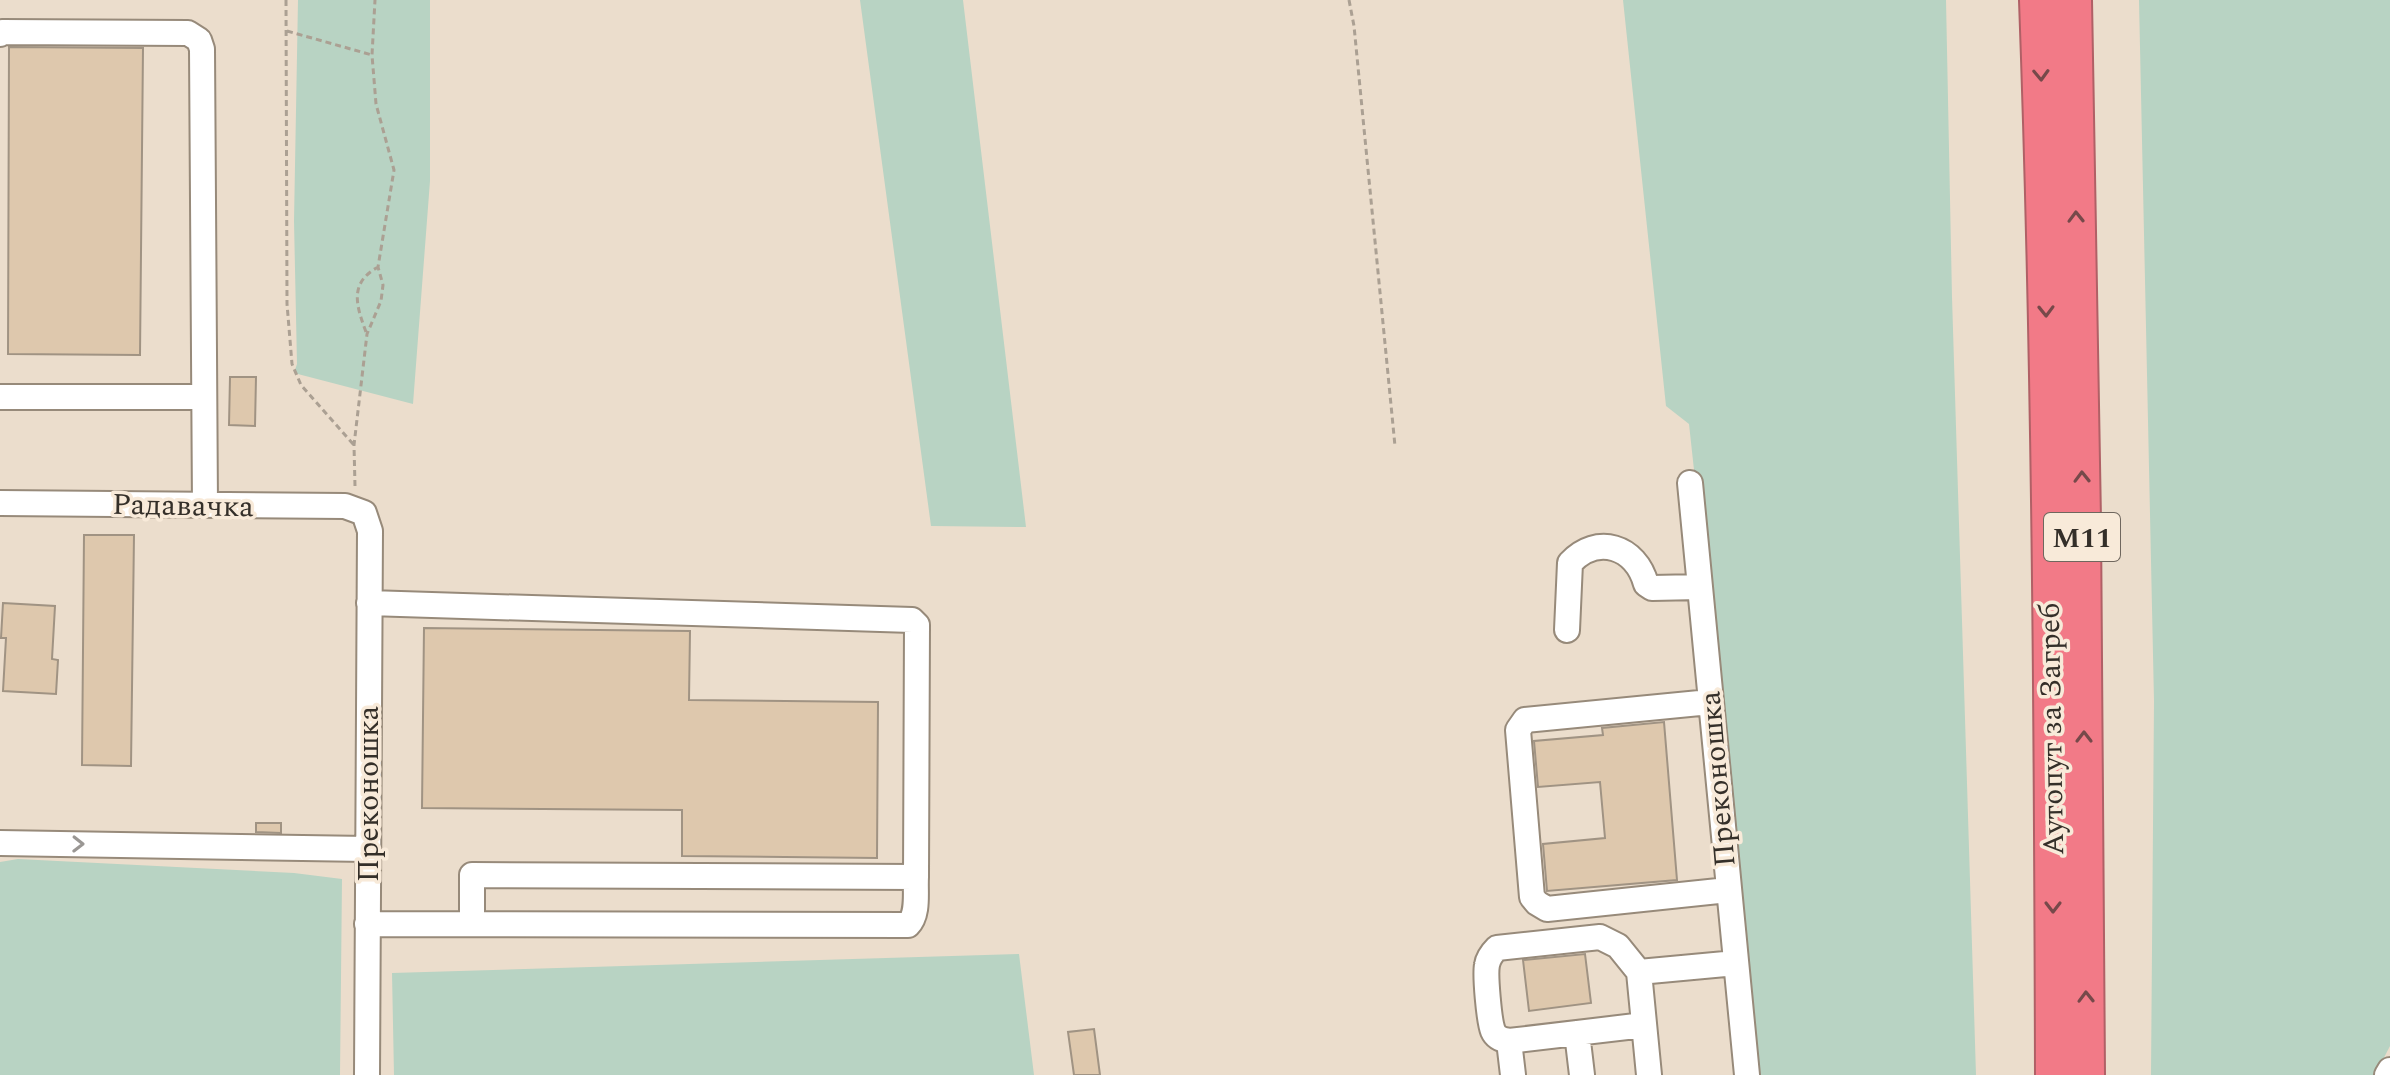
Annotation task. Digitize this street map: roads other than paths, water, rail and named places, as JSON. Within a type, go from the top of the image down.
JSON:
[{"type":"highway","name":"Аутопут за Загреб","points":[[2038,0],[2049,488],[2054,1075]]},
{"type":"highway","name":"Аутопут за Загреб","points":[[2073,0],[2082,521],[2086,1075]]},
{"type":"street","points":[[0,34],[188,33],[199,40],[202,49],[205,505]]},
{"type":"street","points":[[0,397],[204,397]]},
{"type":"street","name":"Преконошка","points":[[1690,483],[1747,1075]]},
{"type":"street","name":"Радавачка","points":[[0,503],[345,506],[360,512]]},
{"type":"street","name":"Преконошка","points":[[360,512],[370,531],[367,1075]]},
{"type":"street","points":[[1567,630],[1570,563],[1579,553],[1591,548],[1615,548],[1630,556],[1642,571],[1646,584],[1652,588],[1699,587]]},
{"type":"street","points":[[367,924],[908,925],[913,920],[915,910],[916,877],[917,625],[912,620],[369,603]]},
{"type":"street","points":[[1710,702],[1525,720],[1520,724],[1518,730],[1532,897],[1547,909],[1728,890]]},
{"type":"street","points":[[0,843],[367,849]]},
{"type":"street","points":[[472,924],[472,875],[916,877]]},
{"type":"street","points":[[1644,1025],[1509,1041],[1502,1039],[1493,1030],[1487,961],[1497,948],[1600,937],[1618,946],[1639,972],[1649,1075]]},
{"type":"street","points":[[1639,972],[1736,963]]},
{"type":"street","points":[[1577,1033],[1582,1075]]},
{"type":"street","points":[[1509,1041],[1513,1075]]}]
